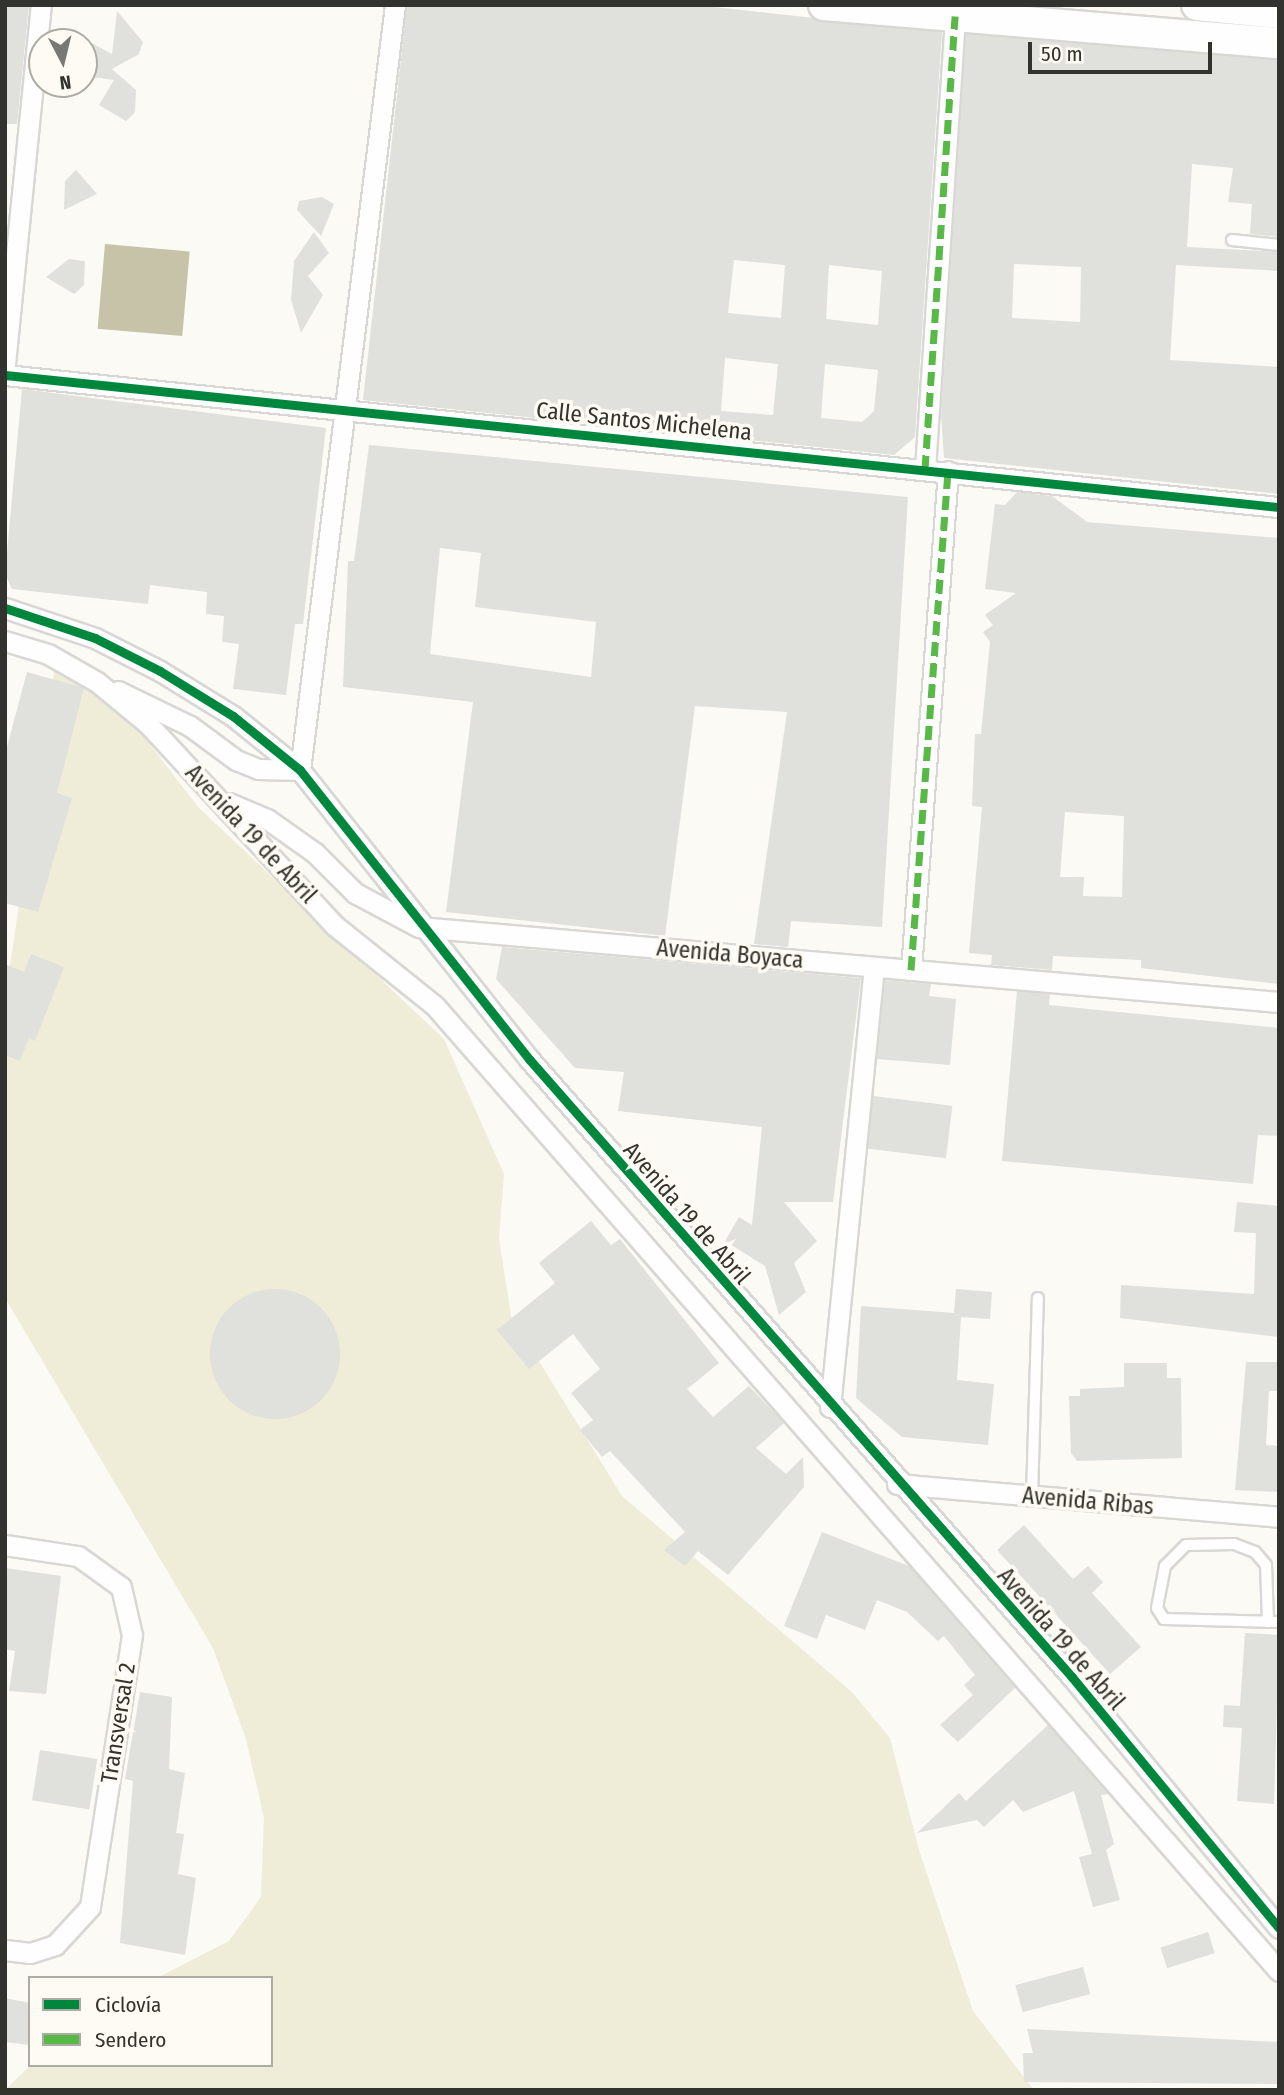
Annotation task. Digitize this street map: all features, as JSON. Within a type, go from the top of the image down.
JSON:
[{"type":"main road","points":[[824,5],[1279,43]]},
{"type":"main road","points":[[1197,5],[1279,13]]},
{"type":"street","points":[[5,364],[41,5]]},
{"type":"street","points":[[97,682],[157,707],[247,765],[300,770],[347,410],[395,5]]},
{"type":"street","points":[[925,469],[955,16]]},
{"type":"street","name":"Calle Santos Michelena","points":[[5,374],[1279,507]]},
{"type":"street","points":[[911,970],[948,471]]},
{"type":"street","name":"Avenida 19 de Abril","points":[[5,608],[95,638],[160,671],[233,716],[300,770],[419,928],[897,1484],[1072,1677],[1279,1928]]},
{"type":"street","name":"Avenida 19 de Abril","points":[[5,640],[48,654],[97,682],[222,800],[334,925],[435,1006],[1279,1972]]},
{"type":"street","name":"Avenida Boyaca","points":[[222,800],[267,819],[315,853],[355,893],[419,928],[1279,1002]]},
{"type":"street","points":[[830,1407],[874,967]]},
{"type":"street","name":"Avenida Ribas","points":[[897,1484],[1279,1517]]},
{"type":"street","name":"Transversal 2","points":[[5,1545],[78,1556],[121,1587],[132,1634],[90,1907],[55,1945],[30,1954],[5,1951]]},
{"type":"lane","points":[[1232,240],[1279,244]]},
{"type":"lane","points":[[1032,1496],[1038,1298]]},
{"type":"lane","points":[[1234,1544],[1255,1552],[1266,1565],[1273,1622],[1164,1619],[1157,1608],[1166,1566],[1186,1545],[1234,1544]]},
{"type":"shaded area","points":[[105,244],[190,251],[182,336],[98,329]]},
{"type":"shaded area","points":[[55,666],[106,688],[199,808],[444,1039],[504,1174],[499,1238],[511,1316],[622,1496],[852,1692],[890,1738],[919,1850],[973,2011],[1034,2090],[5,2090],[29,2067],[273,2067],[273,1976],[161,1976],[229,1941],[261,1897],[264,1818],[246,1739],[213,1648],[5,1298],[5,998]]},
{"type":"building","points":[[5,5],[29,5],[17,124],[5,124]]},
{"type":"building","points":[[407,5],[696,5],[942,32],[915,437],[894,455],[363,400]],"holes":[[[734,260],[785,265],[781,318],[728,313]],[[829,265],[882,271],[878,325],[826,319]],[[725,358],[778,364],[773,415],[721,411]],[[825,364],[878,370],[874,411],[862,422],[821,418]]]},
{"type":"building","points":[[117,11],[143,42],[139,54],[112,69],[136,90],[135,112],[126,121],[99,105],[114,80],[98,78],[98,46],[112,54]]},
{"type":"building","points":[[966,34],[1279,60],[1279,237],[1250,234],[1252,204],[1228,202],[1233,168],[1192,164],[1187,247],[1279,252],[1279,271],[1176,265],[1170,360],[1279,367],[1279,494],[944,458],[941,414]],"holes":[[[1014,264],[1081,267],[1080,322],[1012,318]]]},
{"type":"building","points":[[76,170],[97,194],[64,210],[65,181]]},
{"type":"building","points":[[322,197],[334,204],[321,236],[297,210],[299,201]]},
{"type":"building","points":[[314,232],[329,253],[308,276],[323,295],[301,333],[291,300],[294,261]]},
{"type":"building","points":[[69,259],[85,261],[84,285],[74,294],[46,277]]},
{"type":"building","points":[[22,389],[326,428],[303,624],[295,624],[286,695],[233,689],[239,644],[222,642],[224,616],[206,614],[207,592],[150,585],[148,604],[12,589],[5,574]]},
{"type":"building","points":[[369,445],[908,497],[882,927],[791,921],[788,947],[754,944],[787,712],[695,706],[665,936],[446,912],[473,702],[343,687],[348,561],[354,561]],"holes":[[[440,548],[481,553],[475,607],[596,622],[591,677],[430,654]]]},
{"type":"building","points":[[1017,492],[1052,496],[1087,522],[1279,538],[1279,984],[1141,968],[1141,960],[1053,956],[1052,970],[991,965],[992,955],[969,953],[982,807],[972,806],[975,734],[981,734],[990,642],[983,632],[993,625],[985,615],[1016,593],[985,589],[995,504],[1005,505]],"holes":[[[1065,812],[1124,816],[1122,897],[1083,896],[1084,877],[1060,877]]]},
{"type":"building","points":[[27,672],[84,688],[57,793],[72,798],[38,912],[5,903],[5,754]]},
{"type":"building","points":[[502,947],[861,978],[833,1202],[784,1202],[817,1241],[794,1263],[806,1292],[779,1315],[765,1266],[725,1241],[739,1217],[752,1225],[762,1127],[618,1111],[624,1072],[575,1068],[496,979]]},
{"type":"building","points":[[31,954],[64,967],[35,1041],[29,1038],[20,1061],[5,1055],[5,964],[24,972]]},
{"type":"building","points":[[885,980],[931,984],[929,996],[956,999],[950,1065],[877,1059]]},
{"type":"building","points":[[1017,991],[1050,994],[1049,1005],[1279,1028],[1279,1136],[1258,1135],[1253,1184],[1002,1161]]},
{"type":"building","points":[[873,1096],[952,1106],[946,1158],[867,1149]]},
{"type":"building","points":[[1237,1202],[1279,1206],[1279,1337],[1120,1318],[1121,1285],[1254,1294],[1256,1233],[1234,1232]]},
{"type":"building","points":[[591,1221],[611,1245],[620,1239],[719,1363],[687,1389],[713,1417],[749,1386],[784,1423],[756,1448],[786,1474],[803,1457],[804,1487],[728,1575],[698,1551],[685,1566],[664,1550],[685,1532],[610,1451],[602,1457],[580,1430],[593,1420],[571,1393],[600,1369],[573,1334],[529,1369],[497,1330],[555,1283],[539,1263]]},
{"type":"building","points":[[275,1289],[300,1294],[321,1308],[335,1329],[340,1354],[335,1379],[321,1400],[300,1414],[275,1419],[250,1414],[229,1400],[215,1379],[210,1354],[215,1329],[229,1308],[250,1294]]},
{"type":"building","points":[[956,1289],[992,1292],[990,1319],[961,1317],[957,1380],[994,1384],[988,1445],[902,1437],[856,1398],[861,1306],[954,1313]]},
{"type":"building","points":[[1246,1362],[1279,1362],[1279,1391],[1269,1391],[1266,1445],[1279,1446],[1279,1492],[1235,1490]]},
{"type":"building","points":[[1124,1363],[1167,1363],[1167,1378],[1181,1378],[1182,1458],[1077,1461],[1071,1453],[1069,1396],[1080,1396],[1080,1389],[1124,1387]]},
{"type":"building","points":[[1024,1525],[1073,1579],[1088,1566],[1103,1582],[1092,1593],[1141,1647],[1110,1674],[997,1550]]},
{"type":"building","points":[[822,1532],[909,1566],[1015,1688],[958,1742],[940,1725],[973,1695],[964,1685],[975,1675],[944,1636],[938,1641],[907,1612],[877,1600],[865,1630],[826,1615],[817,1639],[784,1626]]},
{"type":"building","points":[[5,1568],[61,1576],[46,1694],[9,1691],[15,1651],[5,1649]]},
{"type":"building","points":[[1245,1633],[1279,1635],[1274,1804],[1237,1801],[1242,1728],[1223,1727],[1224,1705],[1240,1706]]},
{"type":"building","points":[[140,1692],[172,1697],[169,1769],[185,1773],[176,1833],[184,1834],[178,1874],[196,1878],[185,1955],[120,1943],[133,1781],[125,1779]]},
{"type":"building","points":[[1048,1725],[1108,1794],[1101,1795],[1114,1844],[1106,1850],[1120,1900],[1093,1907],[1079,1857],[1092,1854],[1074,1791],[1023,1812],[1013,1800],[984,1827],[977,1820],[917,1833],[959,1793],[966,1801]]},
{"type":"building","points":[[40,1750],[97,1759],[89,1809],[32,1800]]},
{"type":"building","points":[[1208,1932],[1215,1953],[1167,1968],[1160,1947]]},
{"type":"building","points":[[1083,1967],[1090,1994],[1023,2012],[1015,1985]]},
{"type":"building","points":[[5,1998],[28,2003],[28,2045],[5,2042]]},
{"type":"building","points":[[1027,2029],[1279,2042],[1279,2084],[1024,2082],[1023,2053],[1033,2053]]},
{"type":"marked path","points":[[925,469],[955,16]]},
{"type":"marked path","points":[[911,970],[948,471]]},
{"type":"cycle path","points":[[5,375],[1279,507]]},
{"type":"cycle path","points":[[5,608],[95,638],[160,671],[233,716],[300,770],[529,1059],[1072,1677],[1279,1928]]}]
